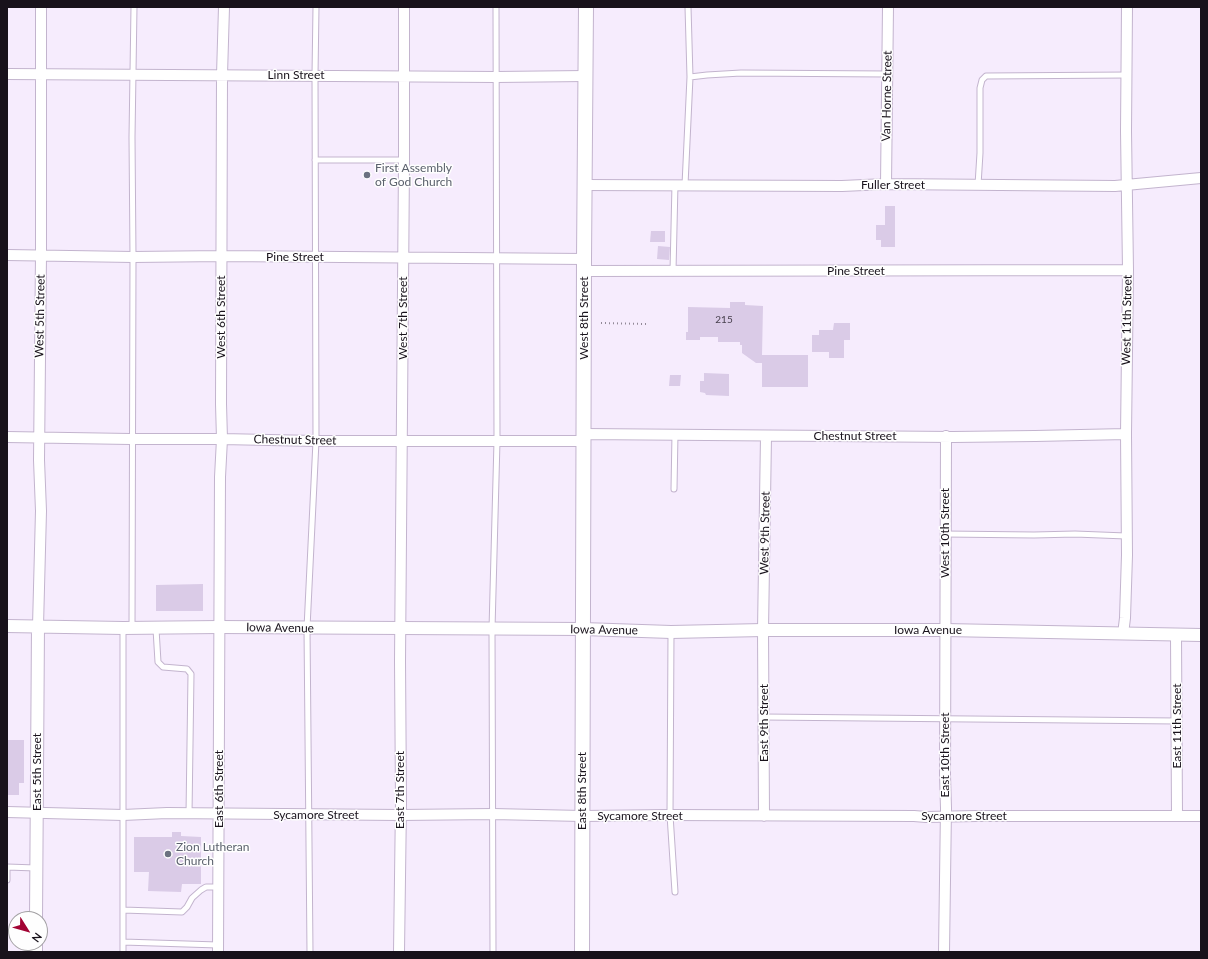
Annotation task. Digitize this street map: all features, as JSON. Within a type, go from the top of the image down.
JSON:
[{"type":"main road","name":"West 8th Street","points":[[583,629],[586,7]]},
{"type":"main road","name":"East 8th Street","points":[[582,952],[583,629]]},
{"type":"street","name":"West 5th Street","points":[[38,626],[41,511],[39,460],[41,7]]},
{"type":"street","name":"West 6th Street","points":[[219,627],[220,477],[222,439],[222,75],[224,7]]},
{"type":"street","name":"West 7th Street","points":[[401,628],[404,7]]},
{"type":"street","name":"Van Horne Street","points":[[886,184],[888,7]]},
{"type":"street","name":"West 11th Street","points":[[1123,634],[1126,618],[1127,554],[1127,7]]},
{"type":"street","name":"Linn Street","points":[[7,74],[496,77],[585,76]]},
{"type":"street","name":"Fuller Street","points":[[584,185],[680,184],[776,186],[886,184],[1115,186],[1201,178]]},
{"type":"street","name":"Pine Street","points":[[7,255],[133,257],[222,256],[497,258],[673,271],[1128,270]]},
{"type":"street","name":"Chestnut Street","points":[[7,437],[316,441],[497,441],[675,434],[766,436],[1035,436],[1126,434]]},
{"type":"street","name":"West 9th Street","points":[[763,630],[766,436]]},
{"type":"street","name":"West 10th Street","points":[[945,630],[946,436]]},
{"type":"street","name":"Iowa Avenue","points":[[7,626],[128,628],[583,629],[671,632],[763,630],[945,630],[1201,635]]},
{"type":"street","name":"East 5th Street","points":[[36,911],[38,626]]},
{"type":"street","name":"East 6th Street","points":[[218,948],[219,627]]},
{"type":"street","name":"East 7th Street","points":[[399,952],[401,628]]},
{"type":"street","name":"East 9th Street","points":[[763,630],[764,816]]},
{"type":"street","name":"East 10th Street","points":[[944,952],[945,630]]},
{"type":"street","name":"East 11th Street","points":[[1176,635],[1177,816]]},
{"type":"street","name":"Sycamore Street","points":[[7,812],[123,815],[218,813],[308,815],[493,814],[582,816],[1201,816]]},
{"type":"lane","points":[[123,952],[123,815],[133,439],[132,137],[134,7]]},
{"type":"lane","points":[[310,952],[307,628],[316,441],[316,7]]},
{"type":"lane","points":[[493,952],[492,629],[497,441],[496,7]]},
{"type":"lane","points":[[673,271],[690,77],[688,7]]},
{"type":"lane","points":[[690,77],[741,73],[888,74]]},
{"type":"lane","points":[[978,185],[980,153],[980,88],[982,80],[986,76],[1127,75]]},
{"type":"lane","points":[[315,160],[404,160]]},
{"type":"lane","points":[[674,489],[675,434]]},
{"type":"lane","points":[[945,534],[1075,534],[1126,536]]},
{"type":"lane","points":[[156,628],[158,662],[163,667],[187,669],[191,674],[189,814]]},
{"type":"lane","points":[[671,632],[670,815],[675,892]]},
{"type":"lane","points":[[764,717],[1177,721]]},
{"type":"lane","points":[[7,880],[7,867],[37,868]]},
{"type":"lane","points":[[123,910],[182,912],[192,898],[201,890],[206,887],[218,887]]},
{"type":"lane","points":[[123,942],[218,948]]},
{"type":"path","points":[[601,323],[646,324]]},
{"type":"building","points":[[885,206],[895,206],[895,247],[881,247],[881,240],[876,240],[876,225],[885,225]]},
{"type":"building","points":[[651,231],[665,231],[665,242],[650,242]]},
{"type":"building","points":[[658,246],[670,247],[669,260],[657,259]]},
{"type":"building","points":[[730,302],[745,302],[745,305],[763,306],[762,355],[808,355],[808,387],[762,387],[762,363],[756,363],[742,353],[742,345],[740,345],[740,342],[718,342],[718,337],[700,337],[700,340],[686,340],[686,332],[688,332],[688,307],[730,308]]},
{"type":"building","points":[[834,323],[850,323],[850,340],[844,340],[844,358],[829,358],[829,352],[812,352],[812,335],[819,335],[819,330],[833,330]]},
{"type":"building","points":[[704,373],[729,374],[729,396],[706,395],[705,393],[700,392],[700,381],[704,381]]},
{"type":"building","points":[[670,375],[681,375],[680,386],[669,386]]},
{"type":"building","points":[[203,584],[203,611],[156,611],[156,585]]},
{"type":"building","points":[[7,740],[24,740],[24,783],[19,783],[19,795],[7,795]]},
{"type":"building","name":"Zion Lutheran Church","points":[[172,832],[181,832],[181,836],[201,837],[201,884],[182,884],[181,892],[148,891],[149,872],[134,872],[134,837],[172,837]]},
{"type":"place","name":"First Assembly of God Church","points":[[367,175]]},
{"type":"place","name":"Zion Lutheran Church","points":[[168,854]]}]
